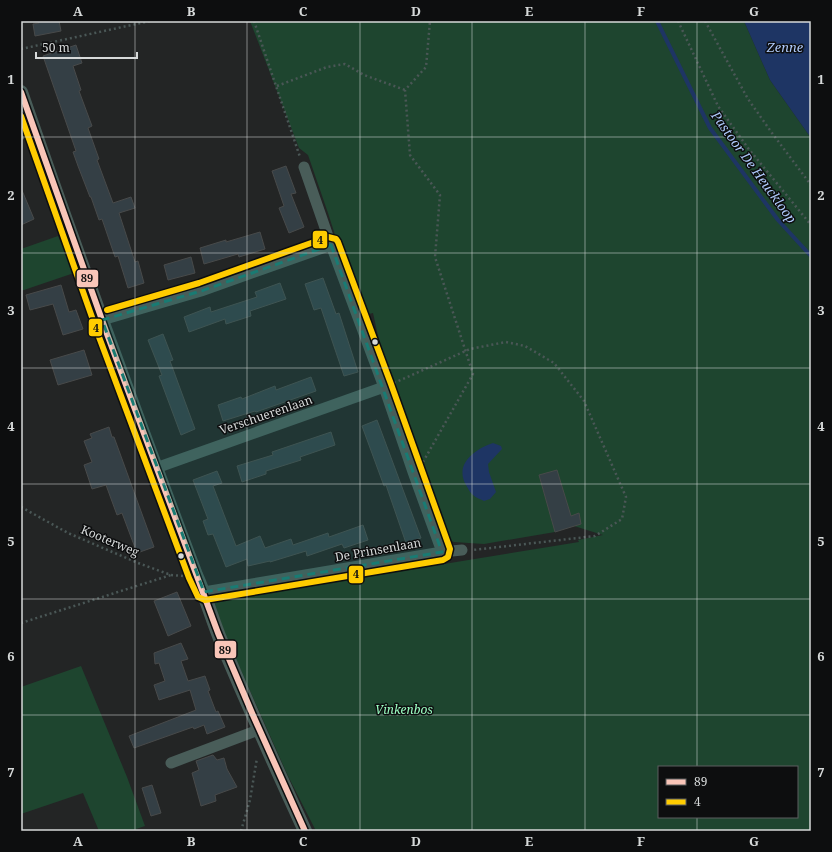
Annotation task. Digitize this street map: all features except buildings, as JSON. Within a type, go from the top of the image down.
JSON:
[{"type":"street","points":[[21,92],[58,201],[156,468],[196,575],[204,592],[219,637],[260,734],[305,831]]},
{"type":"street","points":[[304,167],[442,552]]},
{"type":"street","points":[[102,320],[201,291],[331,245]]},
{"type":"street","name":"Verschuerenlaan","points":[[156,468],[384,387]]},
{"type":"street","name":"De Prinsenlaan","points":[[204,592],[442,552],[462,550]]},
{"type":"street","points":[[171,763],[260,734]]},
{"type":"lane","points":[[21,137],[35,133]]},
{"type":"path","points":[[21,49],[150,21]]},
{"type":"path","points":[[254,21],[304,167]]},
{"type":"path","points":[[414,477],[473,374],[435,257],[440,195],[410,155],[405,90],[426,67],[430,21]]},
{"type":"path","points":[[678,21],[718,106],[748,148],[811,225]]},
{"type":"path","points":[[705,21],[748,99],[811,185]]},
{"type":"path","points":[[277,86],[326,67],[345,64],[364,75],[405,90]]},
{"type":"path","points":[[384,387],[470,349],[506,342],[525,346],[554,363],[584,401],[626,497],[622,519],[594,536],[462,550]]},
{"type":"path","name":"Kooterweg","points":[[21,507],[68,533],[138,563],[171,575],[196,575]]},
{"type":"path","points":[[21,623],[171,575]]},
{"type":"path","points":[[241,831],[250,800],[260,734]]},
{"type":"highlighted area","points":[[331,245],[442,552],[204,592],[102,320],[201,291]]},
{"type":"green space","name":"Vinkenbos","points":[[250,21],[744,21],[770,80],[811,138],[811,831],[316,831],[288,776],[227,639],[208,588],[401,571],[579,542],[578,540],[603,535],[574,526],[555,532],[484,544],[454,542],[449,540],[386,372],[373,313],[361,316],[308,155],[299,148]]},
{"type":"green space","points":[[58,236],[74,273],[21,291],[21,249]]},
{"type":"green space","points":[[81,666],[127,777],[145,826],[130,831],[99,831],[83,793],[21,814],[21,687]]},
{"type":"water","name":"Zenne","points":[[744,21],[811,21],[811,138],[770,80]]},
{"type":"water","points":[[493,443],[501,446],[502,449],[488,464],[489,472],[496,492],[490,499],[484,501],[474,496],[470,492],[463,477],[463,470],[468,458],[473,453]]},
{"type":"waterway","name":"Pastoor De Heuckloop","points":[[657,21],[710,128],[778,220],[811,256]]},
{"type":"transit line","name":"89","points":[[21,92],[107,334],[218,633],[305,831]]},
{"type":"transit line","name":"4","points":[[21,116],[99,337],[189,578],[198,597],[205,600],[443,560],[448,557],[450,549],[391,384],[336,239],[328,237],[199,283],[107,310]]}]
